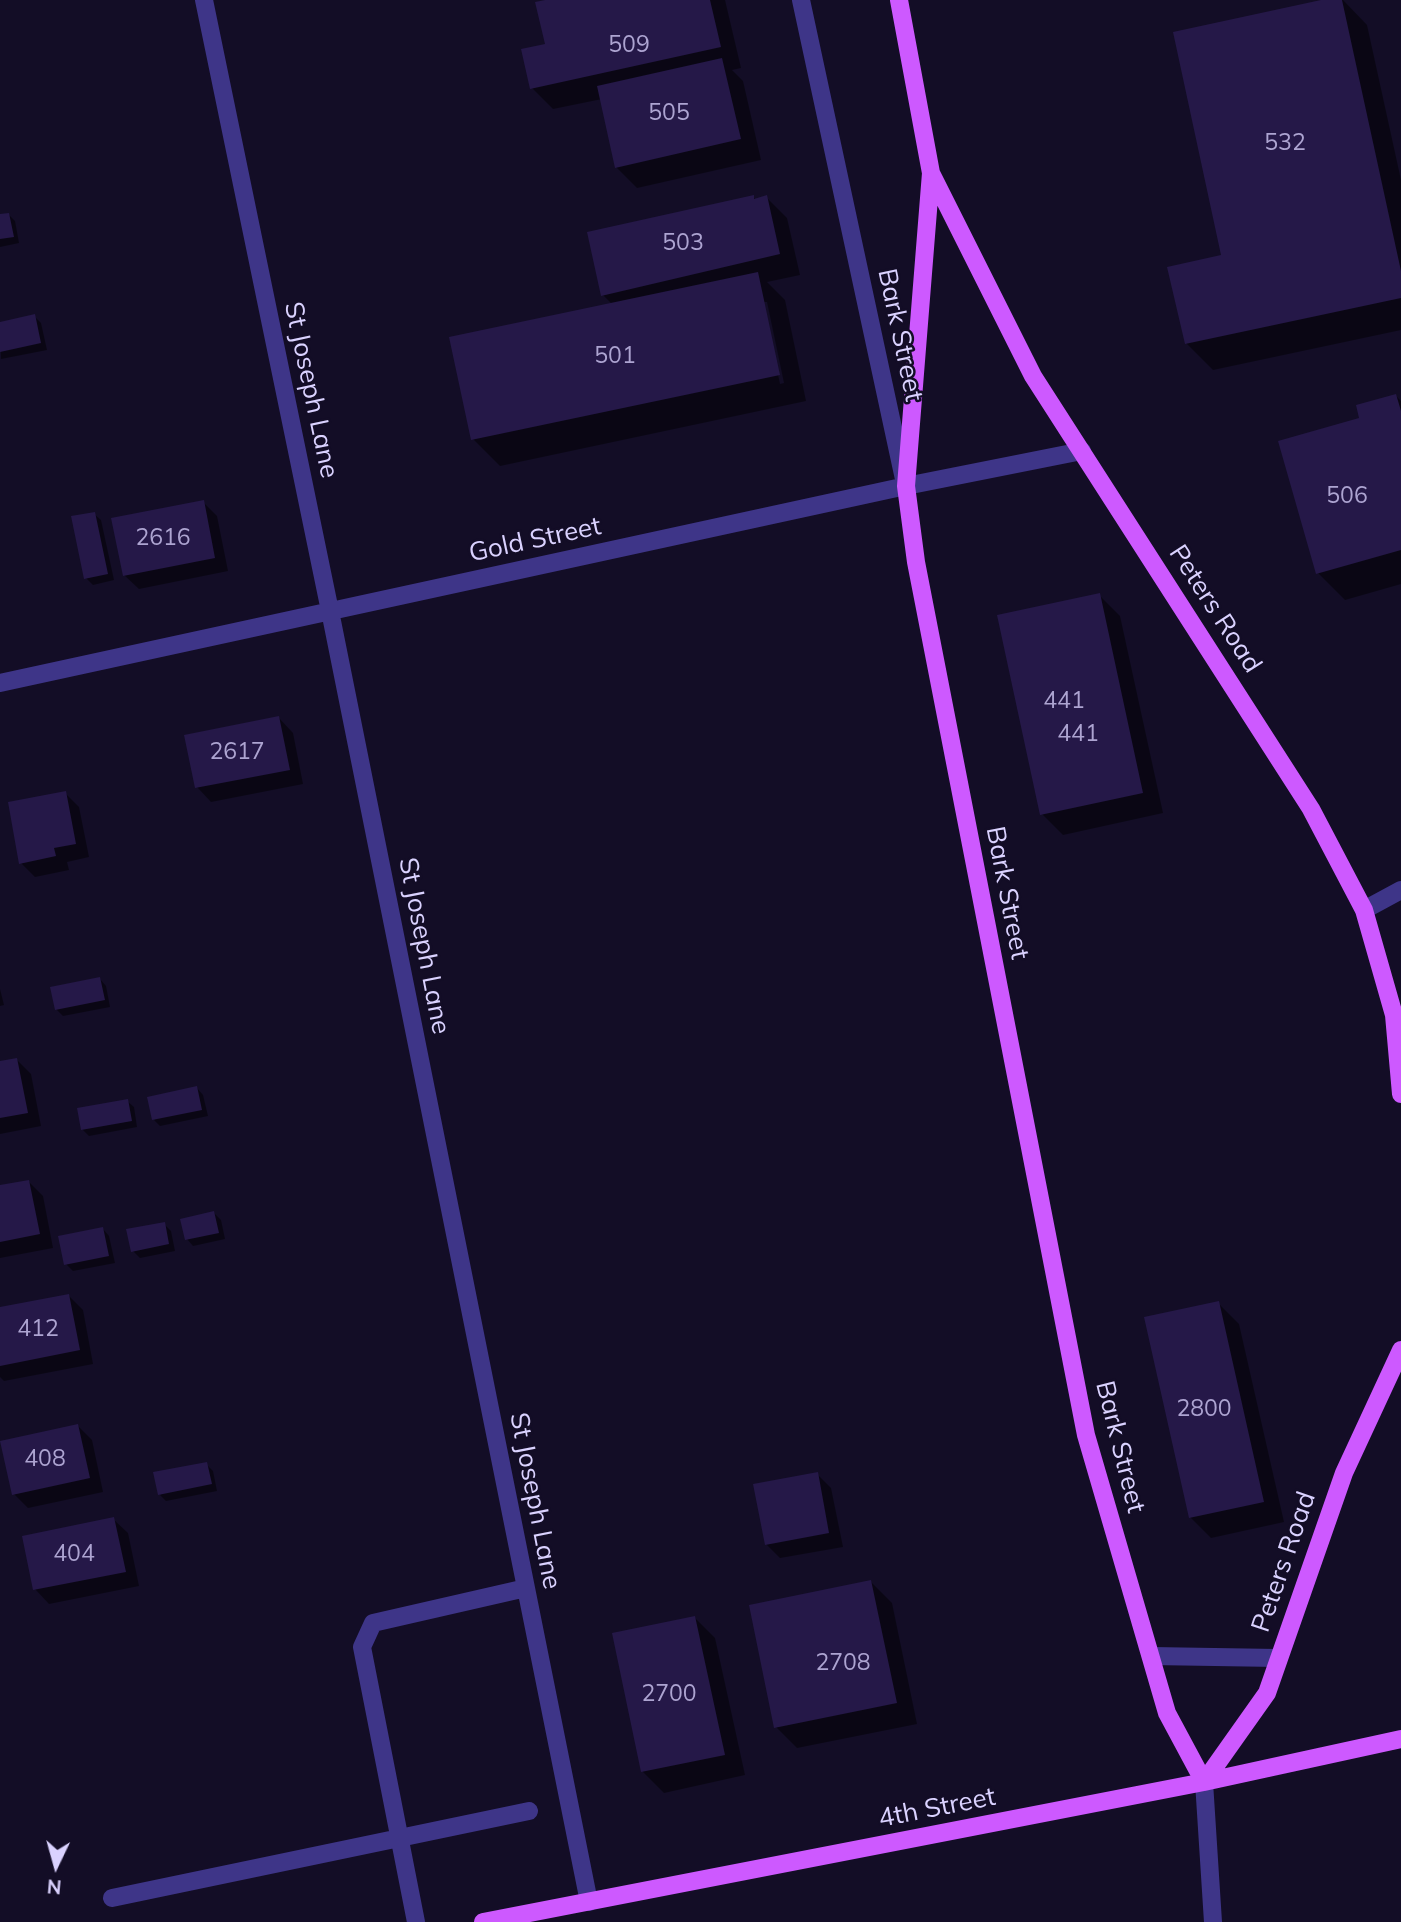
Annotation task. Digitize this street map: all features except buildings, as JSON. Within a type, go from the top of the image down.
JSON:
[{"type":"main road","name":"Peters Road","points":[[899,0],[931,173],[906,486]]},
{"type":"main road","name":"Peters Road","points":[[931,173],[1033,376],[1311,809],[1364,910],[1394,1016],[1401,1094]]},
{"type":"main road","name":"Bark Street","points":[[906,486],[916,562],[1086,1435],[1167,1713],[1204,1782]]},
{"type":"main road","name":"Peters Road","points":[[1204,1782],[1267,1693],[1344,1473],[1401,1350]]},
{"type":"main road","name":"4th Street","points":[[483,1922],[1204,1782],[1401,1739]]},
{"type":"street","name":"St Joseph Lane","points":[[204,0],[330,611],[589,1902]]},
{"type":"street","name":"Bark Street","points":[[801,0],[906,486]]},
{"type":"street","name":"Gold Street","points":[[0,682],[906,486],[1082,451]]},
{"type":"street","points":[[1364,910],[1401,890]]},
{"type":"street","points":[[416,1922],[362,1647],[373,1623],[526,1588]]},
{"type":"street","points":[[1151,1656],[1278,1658]]},
{"type":"street","points":[[1204,1782],[1213,1922]]},
{"type":"street","points":[[112,1898],[529,1811]]}]
